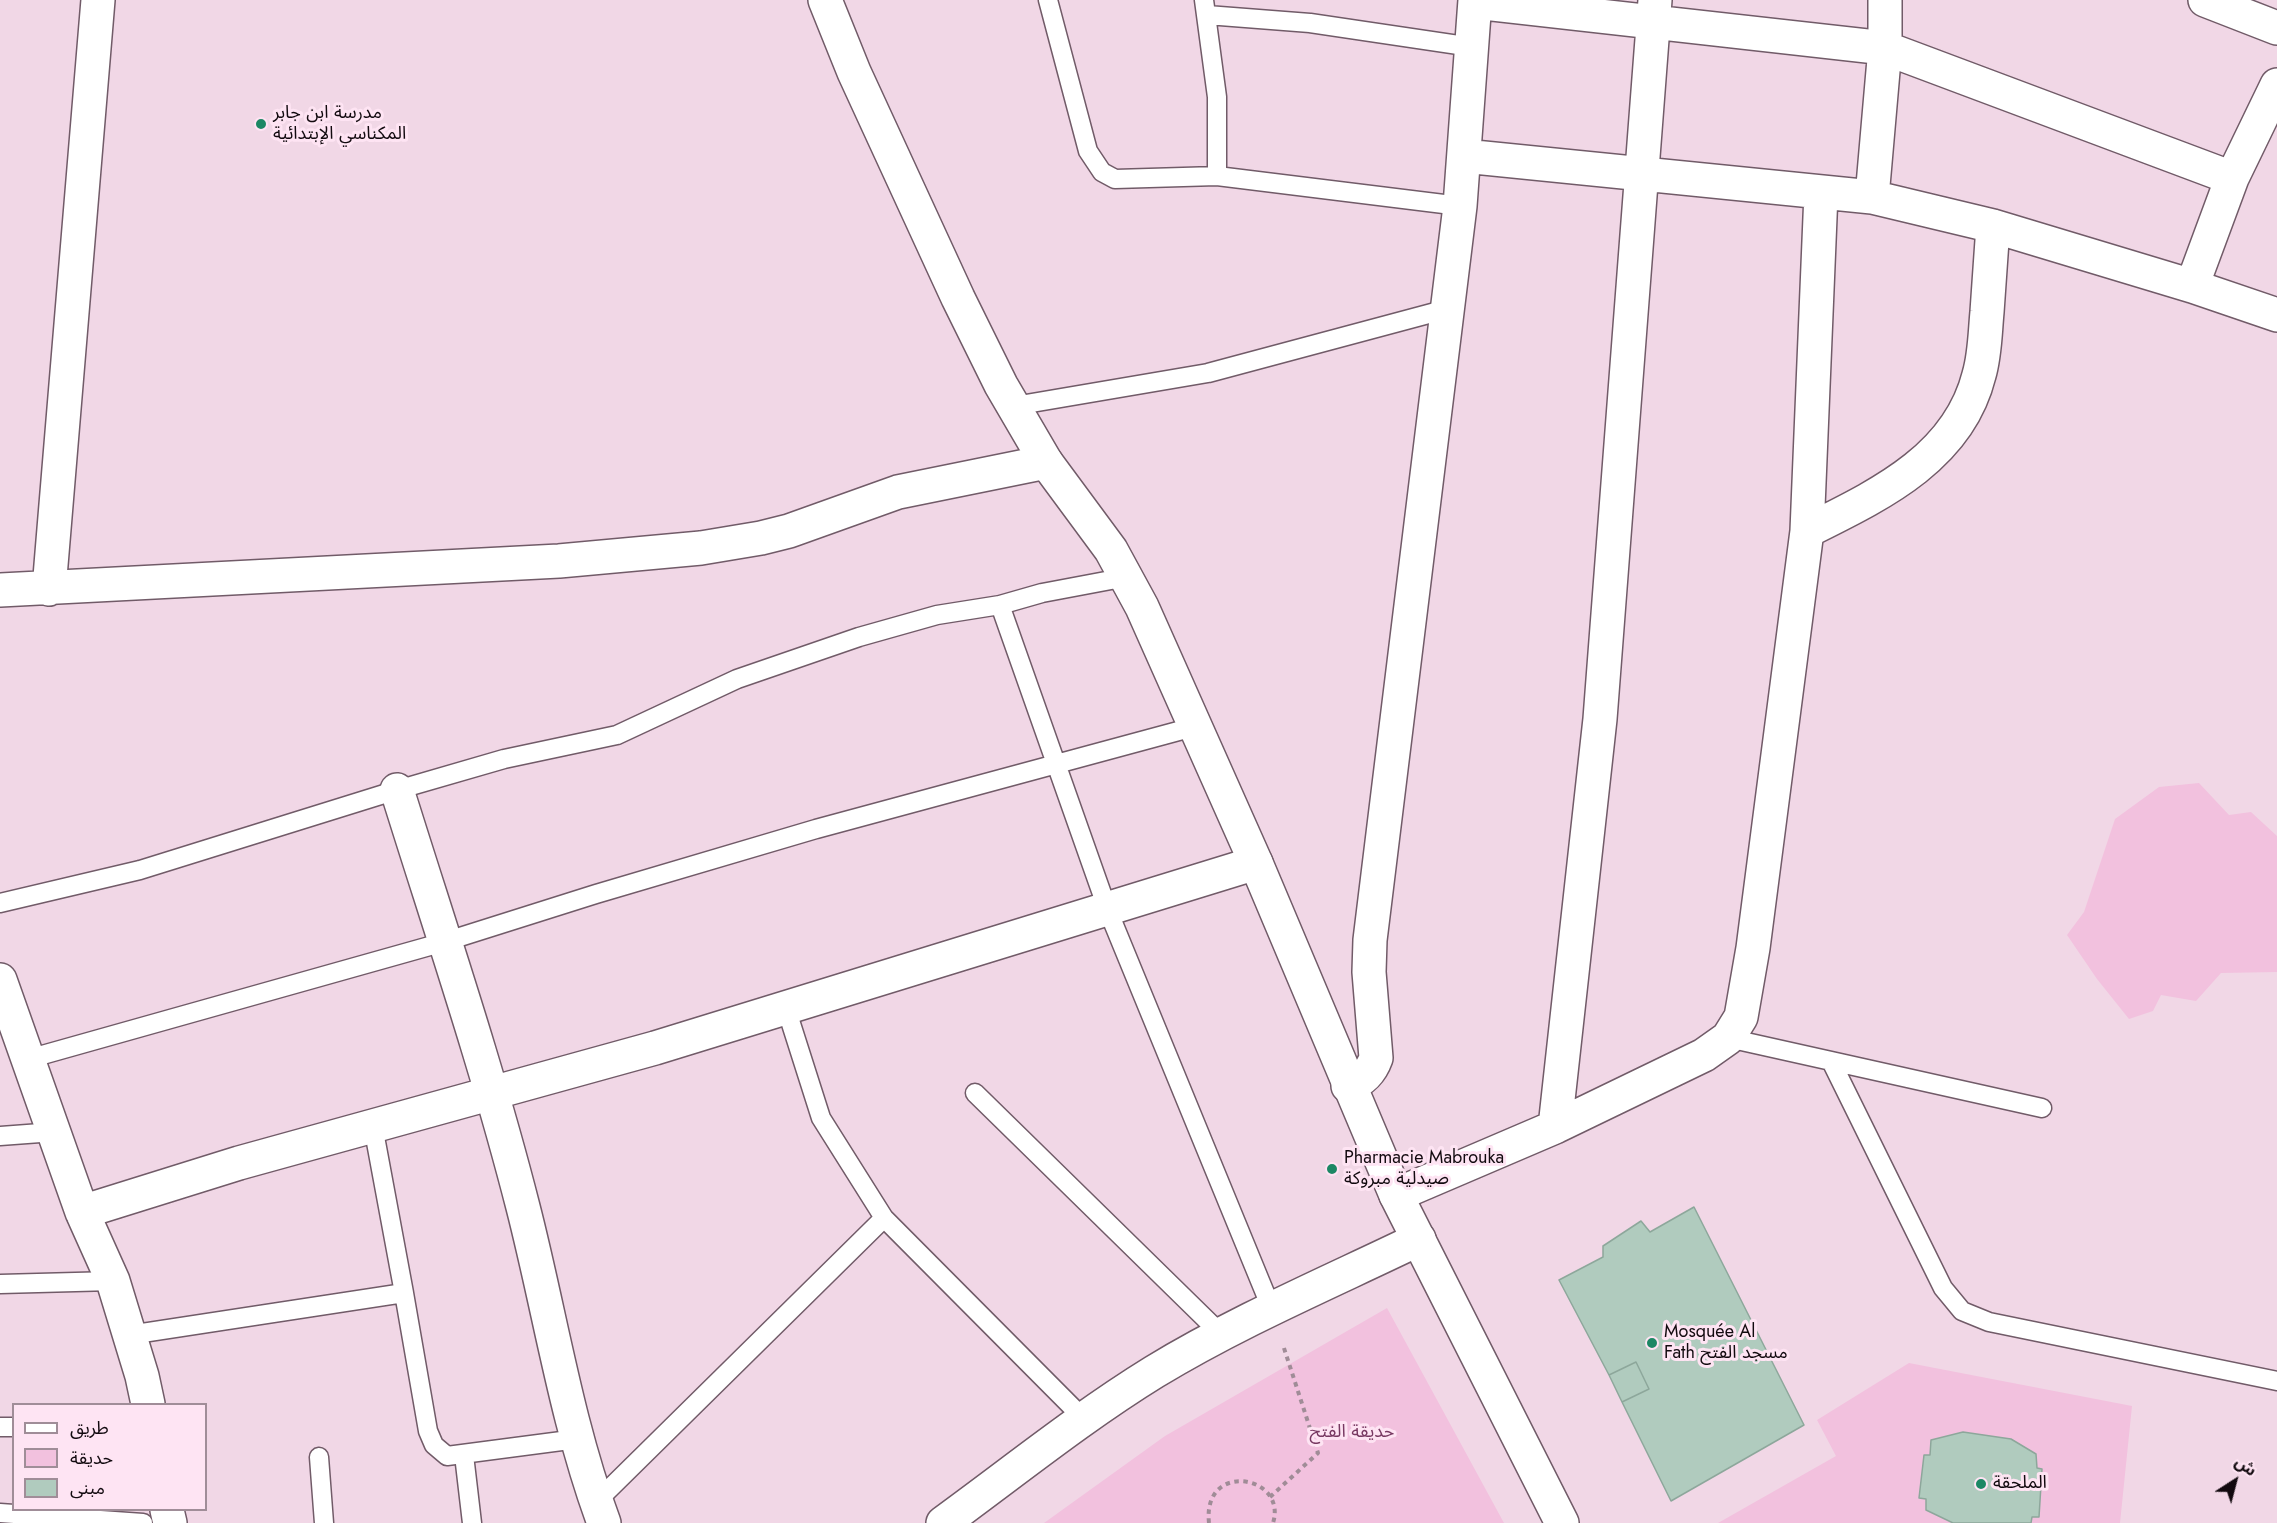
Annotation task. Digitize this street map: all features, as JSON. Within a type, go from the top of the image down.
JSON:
[{"type":"street","points":[[49,588],[98,0]]},
{"type":"street","points":[[825,0],[854,72],[958,298],[1001,385],[1046,462],[1111,550],[1127,577],[1197,726],[1396,1195],[1562,1523]]},
{"type":"street","points":[[1872,197],[1885,48],[1885,0]]},
{"type":"street","points":[[2205,0],[2277,28]]},
{"type":"street","points":[[1348,1086],[1358,1082],[1372,1069],[1376,1058],[1369,972],[1370,940],[1460,206],[1475,1],[1654,10],[1885,48],[2232,178]]},
{"type":"street","points":[[1556,1127],[1600,718],[1654,10]]},
{"type":"street","points":[[2192,286],[2232,178],[2277,85]]},
{"type":"street","points":[[1464,156],[1872,197],[1993,226],[2192,286],[2277,315]]},
{"type":"street","points":[[1396,1195],[1556,1127],[1704,1055],[1728,1038],[1740,1017],[1753,948],[1807,531],[1821,193]]},
{"type":"street","points":[[1807,531],[1886,490],[1927,459],[1962,419],[1972,399],[1983,355],[1993,226]]},
{"type":"street","points":[[0,590],[548,562],[701,548],[789,531],[898,492],[1046,462]]},
{"type":"street","points":[[397,790],[492,1092],[523,1209],[577,1439],[600,1513]]},
{"type":"street","points":[[82,1212],[239,1163],[655,1048],[1256,862]]},
{"type":"street","points":[[0,980],[82,1212],[113,1281],[142,1376],[148,1403]]},
{"type":"street","points":[[943,1523],[1084,1419],[1154,1372],[1221,1334],[1419,1239]]},
{"type":"lane","points":[[1048,0],[1088,151],[1102,172],[1115,179],[1217,176],[1460,206]]},
{"type":"lane","points":[[1217,176],[1217,97],[1206,8],[1472,47]]},
{"type":"lane","points":[[1014,406],[1208,373],[1447,309]]},
{"type":"lane","points":[[0,903],[140,870],[504,759],[617,735],[737,679],[859,637],[937,615],[1000,605],[1042,593],[1127,577]]},
{"type":"lane","points":[[1000,605],[1107,908],[1272,1310]]},
{"type":"lane","points":[[28,1059],[444,942],[816,829],[1197,726]]},
{"type":"lane","points":[[786,1008],[821,1118],[884,1218],[1084,1419]]},
{"type":"lane","points":[[1728,1038],[2042,1108]]},
{"type":"lane","points":[[1831,1061],[1943,1288],[1962,1311],[1989,1322],[2277,1381]]},
{"type":"lane","points":[[975,1093],[1221,1334]]},
{"type":"lane","points":[[374,1126],[428,1431],[434,1445],[447,1456],[577,1439]]},
{"type":"lane","points":[[0,1136],[54,1132]]},
{"type":"lane","points":[[600,1513],[884,1218]]},
{"type":"lane","points":[[0,1284],[113,1281]]},
{"type":"lane","points":[[129,1335],[404,1293]]},
{"type":"lane","points":[[464,1455],[472,1523]]},
{"type":"lane","points":[[319,1457],[324,1523]]},
{"type":"lane","points":[[0,1513],[143,1523]]},
{"type":"path","points":[[1270,1497],[1317,1453],[1272,1310]]},
{"type":"path","points":[[1209,1523],[1210,1503],[1215,1493],[1232,1481],[1243,1480],[1263,1488],[1270,1497],[1274,1507],[1273,1523]]},
{"type":"green space","points":[[2199,783],[2229,815],[2251,812],[2277,836],[2277,972],[2221,973],[2196,1001],[2161,995],[2153,1011],[2129,1019],[2097,979],[2067,935],[2084,912],[2115,819],[2159,787]]},
{"type":"green space","name":"حديقة الفتح","points":[[1387,1308],[1504,1523],[1044,1523],[1165,1436]]},
{"type":"green space","points":[[1909,1363],[2132,1406],[2120,1523],[1718,1523],[1836,1456],[1817,1420]]},
{"type":"building","points":[[1694,1207],[1804,1425],[1671,1501],[1622,1402],[1649,1389],[1636,1362],[1609,1375],[1559,1280],[1603,1257],[1603,1246],[1641,1221],[1650,1232]]},
{"type":"building","points":[[1636,1362],[1649,1389],[1622,1402],[1609,1375]]},
{"type":"building","name":"الملحقة","points":[[1963,1432],[2011,1439],[2036,1454],[2037,1468],[2042,1469],[2039,1517],[2032,1517],[2031,1523],[1953,1523],[1926,1510],[1926,1499],[1919,1498],[1924,1455],[1930,1455],[1931,1440]]},
{"type":"place","name":"مدرسة ابن جابر المكناسي الإبتدائية","points":[[261,124]]},
{"type":"place","name":"Pharmacie Mabrouka صيدلية مبروكة","points":[[1332,1169]]},
{"type":"place","name":"Mosquée Al Fath مسجد الفتح","points":[[1652,1343]]},
{"type":"place","name":"الملحقة","points":[[1981,1484]]}]
